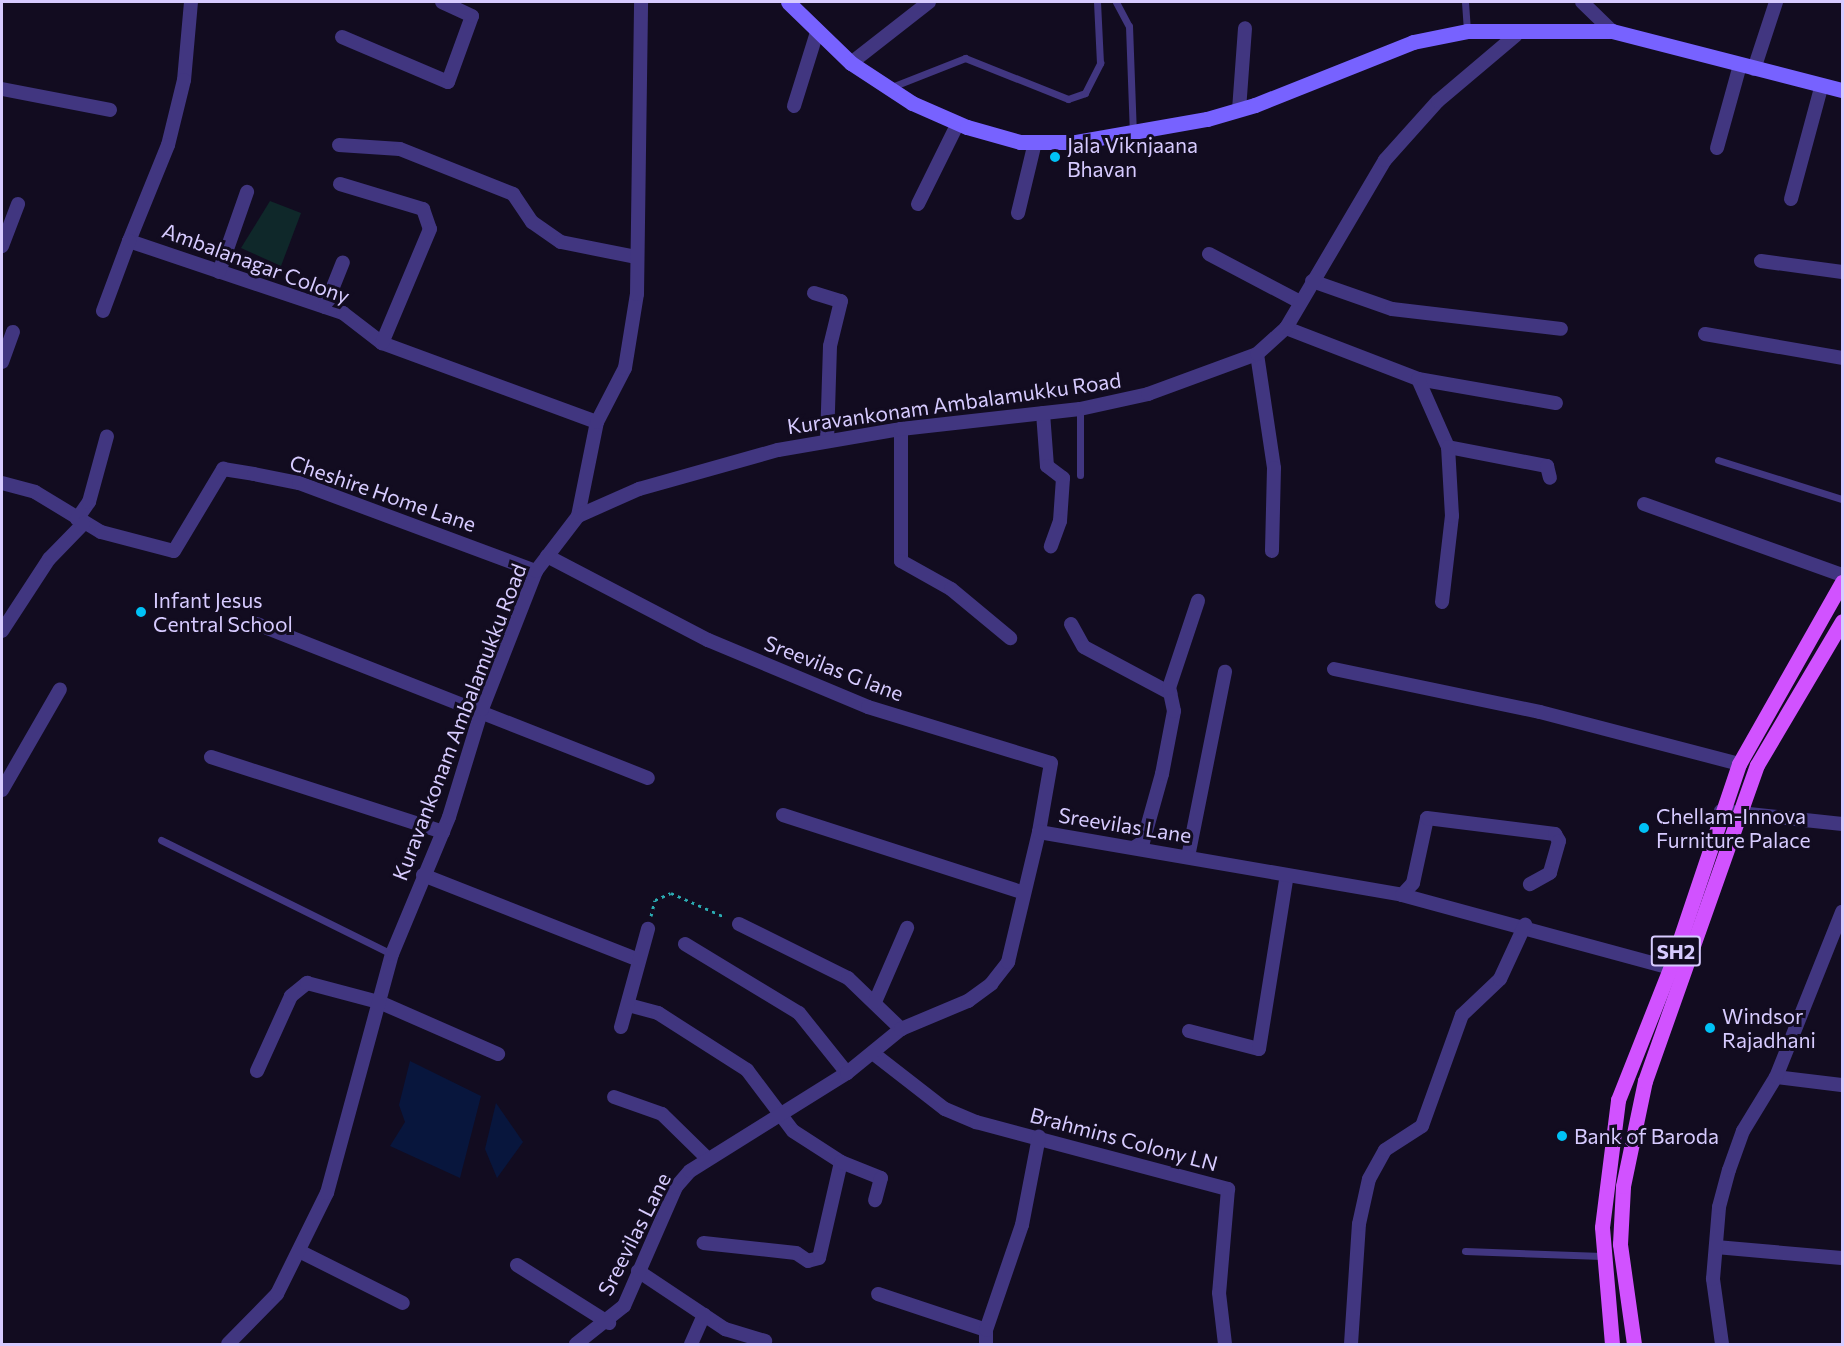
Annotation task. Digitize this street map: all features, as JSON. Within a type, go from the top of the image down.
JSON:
[{"type":"main road","points":[[788,2],[851,63],[889,88],[958,123],[1035,142],[1133,134],[1239,110],[1413,42],[1467,31],[1516,35],[1612,31],[1821,88],[1842,90]]},
{"type":"main road","name":"SH2","points":[[1612,1344],[1602,1256],[1606,1167],[1618,1100],[1671,966],[1721,811],[1739,764],[1842,582]]},
{"type":"main road","points":[[1634,1344],[1620,1244],[1623,1186],[1645,1081],[1686,973],[1737,814],[1757,765],[1842,621]]},
{"type":"street","name":"Ambalanagar Colony","points":[[191,2],[184,80],[168,145],[129,241],[343,313],[382,343],[597,422]]},
{"type":"street","points":[[342,37],[448,82],[472,16],[442,2]]},
{"type":"street","points":[[578,516],[597,422],[625,368],[637,294],[641,2]]},
{"type":"street","points":[[851,63],[929,2]]},
{"type":"street","points":[[1582,2],[1612,31]]},
{"type":"street","points":[[1717,147],[1747,67],[1776,2]]},
{"type":"street","points":[[1239,110],[1245,28]]},
{"type":"street","points":[[794,106],[818,32]]},
{"type":"street","name":"Kuravankonam Ambalamukku Road","points":[[228,1344],[277,1294],[327,1193],[392,954],[423,875],[443,832],[482,709],[536,571],[578,516],[639,489],[827,440],[901,429],[1080,409],[1148,394],[1257,354],[1286,328],[1312,280],[1385,160],[1438,101],[1516,35]]},
{"type":"street","points":[[1791,199],[1821,88]]},
{"type":"street","points":[[2,89],[110,110]]},
{"type":"street","points":[[918,204],[958,123]]},
{"type":"street","points":[[1018,213],[1035,142]]},
{"type":"street","points":[[339,145],[400,149],[513,194],[532,222],[561,242],[636,257]]},
{"type":"street","points":[[340,184],[423,209],[430,229],[382,343]]},
{"type":"street","points":[[219,272],[248,192]]},
{"type":"street","points":[[2,246],[18,204]]},
{"type":"street","points":[[103,311],[129,241]]},
{"type":"street","points":[[1209,254],[1300,302]]},
{"type":"street","points":[[1761,261],[1842,272]]},
{"type":"street","points":[[325,307],[343,262]]},
{"type":"street","points":[[1312,280],[1392,309],[1561,329]]},
{"type":"street","points":[[814,293],[841,300],[830,346],[827,440]]},
{"type":"street","points":[[1286,328],[1418,379],[1556,404]]},
{"type":"street","points":[[2,362],[13,332]]},
{"type":"street","points":[[1705,334],[1842,358]]},
{"type":"street","points":[[1257,354],[1273,458],[1272,551]]},
{"type":"street","points":[[1418,379],[1448,447],[1452,516],[1442,602]]},
{"type":"street","points":[[1043,414],[1047,466],[1063,478],[1060,521],[1051,546]]},
{"type":"street","points":[[901,429],[901,561],[951,589],[1011,638]]},
{"type":"street","points":[[2,631],[50,559],[80,521],[89,502],[107,436]]},
{"type":"street","points":[[1448,447],[1547,466],[1550,478]]},
{"type":"street","name":"Cheshire Home Lane","points":[[2,483],[34,492],[80,521],[132,544],[174,551],[223,469],[299,483],[536,571]]},
{"type":"street","points":[[1644,504],[1842,575]]},
{"type":"street","name":"Sreevilas G lane","points":[[547,556],[708,640],[868,707],[1052,763],[1039,832]]},
{"type":"street","points":[[1135,848],[1143,842],[1162,774],[1174,711],[1170,693],[1198,601]]},
{"type":"street","points":[[256,624],[482,709],[648,778]]},
{"type":"street","points":[[1071,624],[1084,647],[1170,693]]},
{"type":"street","points":[[1334,669],[1540,712],[1739,764]]},
{"type":"street","points":[[1188,857],[1225,672]]},
{"type":"street","points":[[2,790],[60,690]]},
{"type":"street","points":[[211,757],[443,832]]},
{"type":"street","points":[[1721,811],[1842,824]]},
{"type":"street","points":[[783,815],[1021,892]]},
{"type":"street","points":[[1401,896],[1413,883],[1427,818],[1555,834],[1558,841],[1550,873],[1530,884]]},
{"type":"street","name":"Sreevilas Lane","points":[[576,1344],[609,1323],[624,1306],[676,1187],[708,1159],[779,1111],[847,1073],[874,1054],[901,1029],[968,1001],[992,984],[1008,962],[1021,892],[1039,832],[1401,896],[1525,926],[1671,966],[1686,973]]},
{"type":"street","points":[[423,875],[639,960]]},
{"type":"street","points":[[1190,1031],[1259,1049],[1287,875]]},
{"type":"street","points":[[1722,1344],[1713,1279],[1729,1170],[1743,1131],[1776,1077],[1842,912]]},
{"type":"street","points":[[739,924],[825,963],[875,1002],[901,1029]]},
{"type":"street","points":[[1351,1344],[1359,1224],[1372,1172],[1385,1150],[1422,1126],[1462,1015],[1500,979],[1525,926]]},
{"type":"street","points":[[875,1002],[907,927]]},
{"type":"street","points":[[621,1027],[648,929]]},
{"type":"street","points":[[685,944],[799,1013],[847,1073]]},
{"type":"street","points":[[256,1071],[291,996],[307,982],[379,1002],[498,1054]]},
{"type":"street","points":[[632,1006],[658,1012],[747,1070],[793,1131],[841,1162],[881,1178],[875,1200]]},
{"type":"street","name":"Brahmins Colony LN","points":[[874,1054],[945,1109],[1228,1189],[1219,1293],[1224,1344]]},
{"type":"street","points":[[1776,1077],[1842,1085]]},
{"type":"street","points":[[614,1097],[662,1114],[708,1159]]},
{"type":"street","points":[[878,1294],[986,1337],[1022,1225],[1039,1137]]},
{"type":"street","points":[[704,1243],[784,1251],[807,1261],[819,1258],[841,1162]]},
{"type":"street","points":[[1716,1247],[1842,1258]]},
{"type":"street","points":[[299,1251],[403,1303]]},
{"type":"street","points":[[517,1265],[609,1323]]},
{"type":"street","points":[[638,1271],[740,1336],[765,1341]]},
{"type":"street","points":[[691,1344],[704,1315]]},
{"type":"lane","points":[[889,88],[965,58],[1068,99],[1085,93],[1100,63],[1097,2]]},
{"type":"lane","points":[[1116,2],[1129,26],[1133,134]]},
{"type":"lane","points":[[1465,2],[1467,31]]},
{"type":"lane","points":[[1080,409],[1080,475]]},
{"type":"lane","points":[[1718,460],[1842,499]]},
{"type":"lane","points":[[161,840],[392,954]]},
{"type":"lane","points":[[1465,1251],[1602,1256]]},
{"type":"path","points":[[648,929],[655,900],[671,893],[739,924]]},
{"type":"green space","points":[[270,201],[301,213],[281,266],[241,248]]},
{"type":"water","points":[[410,1061],[481,1096],[460,1178],[390,1146],[405,1122],[399,1105]]},
{"type":"water","points":[[496,1103],[523,1142],[497,1178],[485,1149]]},
{"type":"place","name":"Jala Viknjaana Bhavan","points":[[1055,157]]},
{"type":"place","name":"Infant Jesus Central School","points":[[141,612]]},
{"type":"place","name":"Chellam-Innova Furniture Palace","points":[[1644,828]]},
{"type":"place","name":"Windsor Rajadhani","points":[[1710,1028]]},
{"type":"place","name":"Bank of Baroda","points":[[1562,1136]]}]
